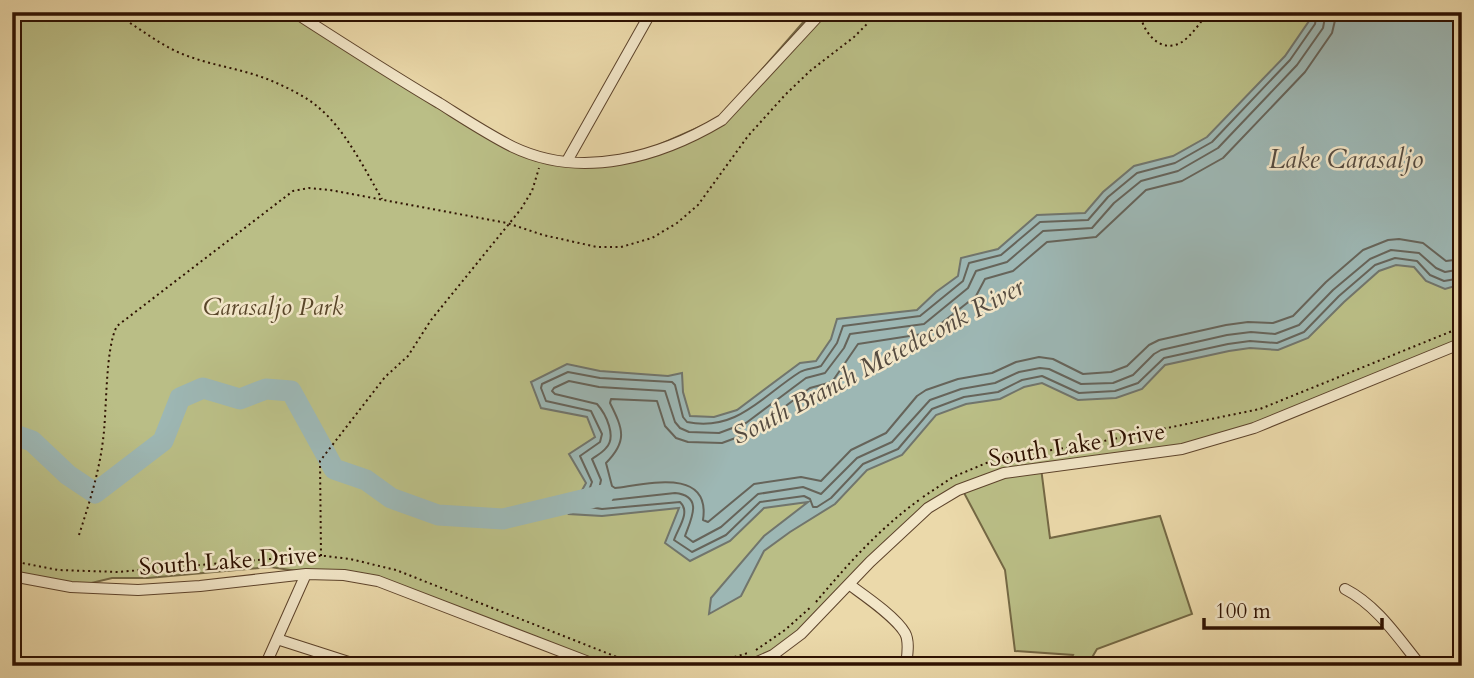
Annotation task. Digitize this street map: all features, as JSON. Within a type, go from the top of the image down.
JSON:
[{"type":"street","points":[[294,12],[514,148],[542,157],[587,164],[655,152],[722,120],[822,12]]},
{"type":"street","points":[[567,161],[651,12]]},
{"type":"street","name":"South Lake Drive","points":[[748,666],[773,655],[801,634],[870,562],[928,508],[958,490],[1004,473],[1182,449],[1210,441],[1254,428],[1462,343]]},
{"type":"street","points":[[219,666],[266,665],[306,574]]},
{"type":"street","name":"South Lake Drive","points":[[12,576],[71,587],[138,590],[306,574],[344,575],[378,582],[599,666]]},
{"type":"street","points":[[850,585],[881,608],[905,633],[908,647],[906,666]]},
{"type":"street","points":[[1345,589],[1361,597],[1382,618],[1421,666]]},
{"type":"street","points":[[277,639],[361,666]]},
{"type":"path","points":[[111,12],[158,42],[185,55],[271,80],[303,96],[320,109],[337,129],[358,158],[382,200]]},
{"type":"path","points":[[79,535],[98,473],[111,342],[117,326],[293,191],[309,188],[507,223],[543,235],[597,247],[621,247],[652,238],[677,223],[698,205],[742,144],[767,115],[810,71],[854,37],[874,12]]},
{"type":"path","points":[[1140,12],[1142,26],[1150,36],[1158,43],[1175,46],[1185,40],[1208,12]]},
{"type":"path","points":[[320,556],[320,461],[385,377],[408,356],[431,320],[521,209],[532,191],[542,157]]},
{"type":"path","points":[[686,666],[733,658],[767,643],[814,603],[898,515],[937,487],[971,468],[996,459],[1100,442],[1260,409],[1462,327]]},
{"type":"path","points":[[12,561],[58,570],[118,572],[320,556],[350,559],[396,570],[622,659],[673,666]]},
{"type":"green space","name":"Carasaljo Park","points":[[12,12],[295,12],[521,150],[567,161],[629,158],[720,118],[812,12],[1462,12],[1462,343],[1212,441],[1041,468],[1050,538],[1160,516],[1192,614],[1097,649],[1087,666],[1068,666],[1073,655],[1015,651],[1005,570],[962,489],[928,508],[801,634],[748,666],[599,666],[386,584],[270,567],[148,578],[112,578],[75,587],[34,580],[12,569]]},
{"type":"water","name":"Lake Carasaljo","points":[[1311,12],[1462,12],[1462,284],[1445,289],[1426,281],[1414,267],[1396,265],[1379,271],[1308,338],[1278,350],[1250,348],[1165,365],[1142,389],[1116,398],[1078,400],[1042,383],[1024,387],[1000,399],[966,404],[936,415],[902,455],[867,470],[835,504],[764,551],[741,596],[709,614],[711,598],[764,536],[808,502],[764,508],[730,541],[690,561],[665,543],[679,508],[602,516],[569,514],[586,483],[569,454],[595,437],[587,417],[541,408],[531,382],[567,364],[600,371],[668,376],[682,373],[683,392],[690,416],[714,417],[737,410],[800,363],[816,361],[831,339],[837,319],[917,310],[958,276],[961,258],[998,249],[1037,215],[1085,213],[1103,192],[1134,166],[1173,156],[1207,137],[1285,56],[1309,21]]},
{"type":"waterway","name":"South Branch Metedeconk River","points":[[12,434],[32,441],[68,475],[95,493],[163,441],[180,398],[203,388],[240,399],[266,389],[291,391],[334,469],[366,480],[391,498],[438,515],[503,519],[603,495]]}]
